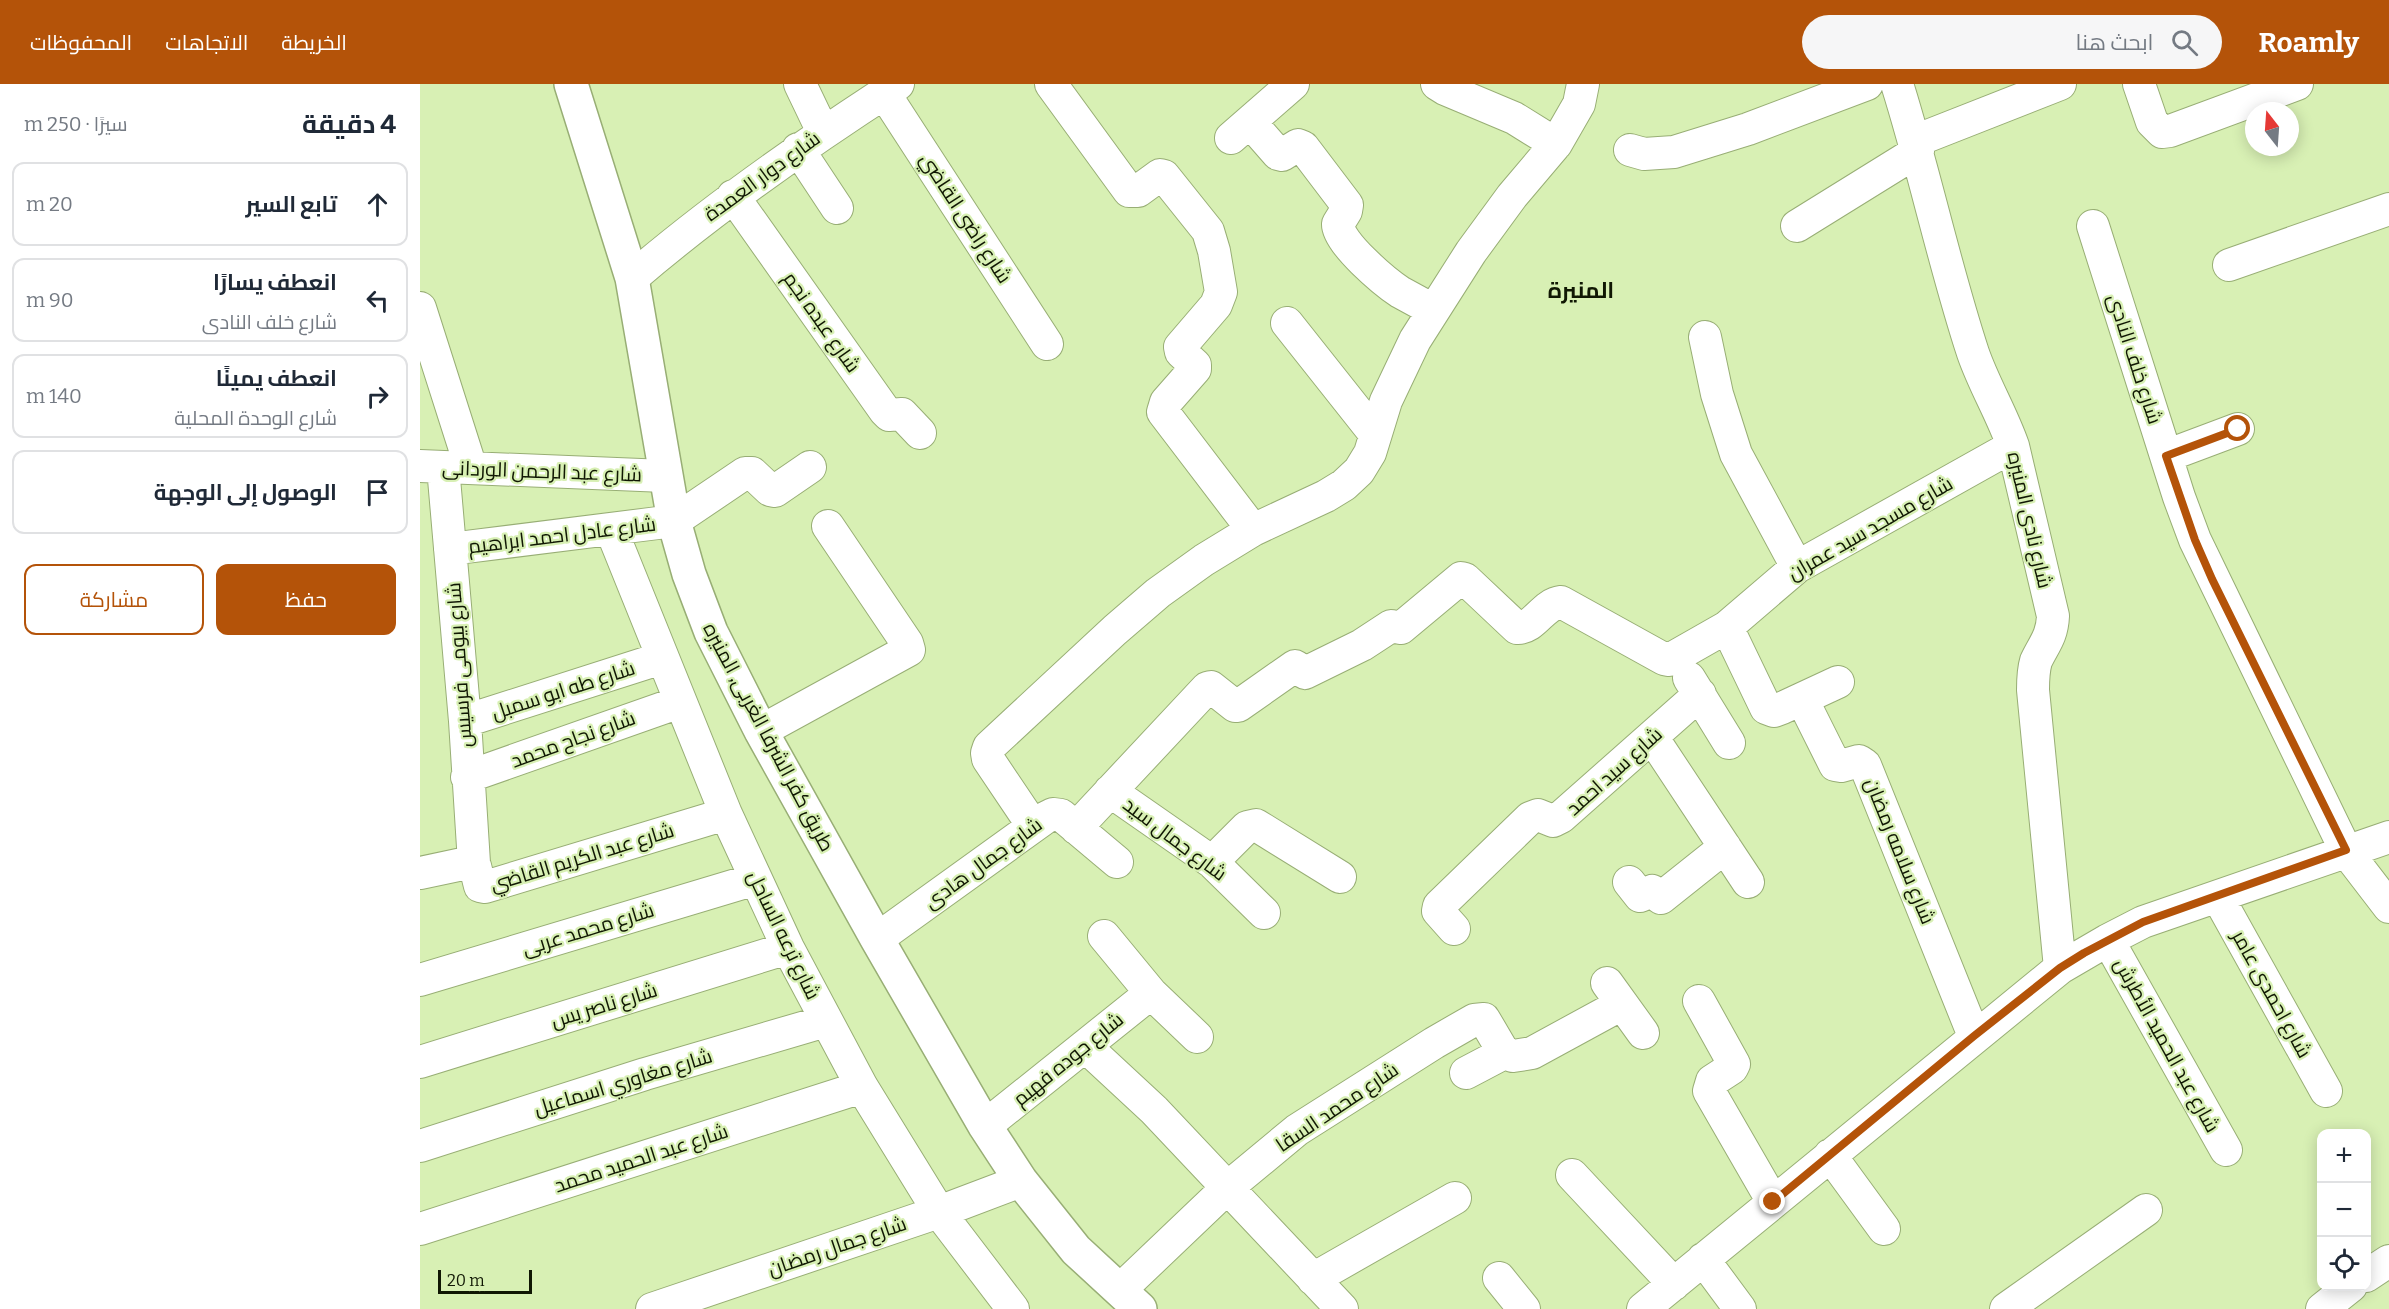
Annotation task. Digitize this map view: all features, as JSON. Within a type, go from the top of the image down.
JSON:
[{"type":"street","name":"طريق كفر الشرفا الغربى, المنيره","points":[[571,84],[632,278],[674,521],[689,574],[711,632],[761,731],[984,1126],[1021,1181],[1076,1250],[1130,1300]]},
{"type":"street","points":[[800,84],[811,140],[837,208]]},
{"type":"street","points":[[1051,84],[1129,191],[1137,191],[1160,175],[1164,176],[1208,231],[1214,251],[1220,296],[1216,305],[1180,347],[1181,352],[1195,365],[1195,369],[1166,402],[1162,412],[1253,530]]},
{"type":"street","points":[[1293,84],[1241,130],[1278,154],[1282,155],[1298,145],[1303,147],[1347,205],[1338,224],[1341,235],[1378,274],[1400,291],[1433,310]]},
{"type":"street","points":[[1437,84],[1514,118],[1556,144]]},
{"type":"street","points":[[1033,826],[988,759],[989,747],[1158,593],[1204,560],[1253,530],[1326,496],[1344,485],[1359,471],[1370,453],[1400,370],[1433,310],[1471,252],[1512,196],[1556,144],[1579,104],[1583,84]]},
{"type":"street","points":[[1630,150],[1644,154],[1674,152],[1748,129],[1867,84]]},
{"type":"street","name":"شارع نادى المنيره","points":[[1897,84],[1974,356],[2013,446],[2053,616],[2050,638],[2035,668],[2033,690],[2060,968]]},
{"type":"street","points":[[1797,226],[1916,146],[2060,84]]},
{"type":"street","points":[[2139,84],[2152,122],[2162,132],[2298,84]]},
{"type":"street","name":"شارع دوار العمدة","points":[[632,278],[733,196],[811,140],[891,88]]},
{"type":"street","name":"شارع راضى القاضي","points":[[891,88],[1047,344]]},
{"type":"street","name":"شارع عبده نجم","points":[[733,196],[885,411],[889,415],[902,414],[920,434]]},
{"type":"street","points":[[2229,265],[2389,209]]},
{"type":"street","name":"شارع خلف النادى","points":[[2093,226],[2166,456],[2191,530],[2212,579],[2346,850],[2389,908]]},
{"type":"street","name":"شارع بيومى فرسيس","points":[[420,308],[444,467],[474,863]]},
{"type":"street","points":[[1287,323],[1375,434]]},
{"type":"street","points":[[1705,337],[1717,394],[1736,454],[1797,567]]},
{"type":"street","points":[[2166,456],[2238,429]]},
{"type":"street","name":"شارع مسجد سيد عمران","points":[[1674,659],[1727,627],[1797,567],[2013,446]]},
{"type":"street","name":"شارع عبد الرحمن الوردانى","points":[[444,467],[665,476]]},
{"type":"street","points":[[674,521],[745,473],[752,473],[770,490],[775,491],[810,468]]},
{"type":"street","name":"شارع عادل احمد ابراهيم","points":[[450,549],[674,521]]},
{"type":"street","points":[[761,731],[909,650],[907,643],[828,526]]},
{"type":"street","name":"شارع ترعه الساحل","points":[[611,530],[726,814],[788,948],[862,1087],[939,1212],[1013,1309]]},
{"type":"street","points":[[1076,828],[1207,688],[1211,687],[1238,706],[1295,666],[1305,673],[1362,645],[1391,626],[1401,628],[1461,578],[1465,579],[1517,628],[1524,628],[1549,605],[1561,602],[1664,659],[1674,659],[1700,694],[1729,743]]},
{"type":"street","points":[[1727,627],[1766,708],[1774,711],[1838,682]]},
{"type":"street","name":"شارع طه ابو سمبل","points":[[465,721],[662,658]]},
{"type":"street","name":"شارع سيد احمد","points":[[1454,929],[1438,911],[1439,906],[1530,818],[1538,815],[1553,821],[1561,817],[1700,694]]},
{"type":"street","name":"شارع سلامه رمضان","points":[[1802,699],[1835,765],[1841,766],[1859,761],[1865,765],[1974,1036]]},
{"type":"street","name":"شارع نجاح محمد","points":[[467,777],[680,702]]},
{"type":"street","points":[[1652,737],[1748,882]]},
{"type":"street","name":"شارع جمال سيد","points":[[1110,791],[1212,862],[1264,913]]},
{"type":"street","name":"شارع عبد الكريم القاضي","points":[[420,873],[472,862],[478,883],[485,887],[726,814]]},
{"type":"street","name":"شارع جمال هادى","points":[[877,939],[1053,814],[1061,815],[1117,862]]},
{"type":"street","points":[[1212,862],[1247,826],[1256,825],[1340,877]]},
{"type":"street","points":[[1643,1309],[1974,1036],[2060,968],[2108,940],[2152,919],[2389,837]]},
{"type":"street","points":[[1629,882],[1640,896],[1652,891],[1661,898],[1725,847]]},
{"type":"street","name":"شارع محمد عربى","points":[[420,980],[756,879]]},
{"type":"street","name":"شارع احمدى عامر","points":[[2218,897],[2326,1091]]},
{"type":"street","points":[[1104,936],[1151,993],[1197,1037]]},
{"type":"street","name":"شارع عبد الحميد الأطرش","points":[[2108,940],[2226,1149]]},
{"type":"street","name":"شارع ناصر يس","points":[[420,1062],[788,948]]},
{"type":"street","name":"شارع جوده فهيم","points":[[984,1126],[1151,993]]},
{"type":"street","points":[[1466,1072],[1504,1053],[1513,1056],[1532,1053],[1614,993],[1643,1033]]},
{"type":"street","points":[[1699,1000],[1734,1064],[1732,1068],[1712,1081],[1709,1091],[1773,1202]]},
{"type":"street","name":"شارع محمد السقا","points":[[1130,1300],[1227,1188],[1297,1130],[1434,1042],[1474,1020],[1484,1019],[1504,1053]]},
{"type":"street","name":"شارع مغاوري اسماعيل","points":[[420,1146],[645,1074],[826,1021]]},
{"type":"street","points":[[1085,1046],[1154,1110],[1342,1309]]},
{"type":"street","name":"شارع عبد الحميد محمد","points":[[420,1229],[862,1087]]},
{"type":"street","points":[[1830,1155],[1884,1229]]},
{"type":"street","points":[[1572,1175],[1674,1284]]},
{"type":"street","name":"شارع جمال رمضان","points":[[652,1309],[939,1212],[1021,1181]]},
{"type":"street","points":[[1313,1279],[1455,1198]]},
{"type":"street","points":[[2006,1309],[2146,1210]]},
{"type":"street","points":[[1703,1259],[1740,1309]]},
{"type":"street","points":[[2322,1309],[2374,1277]]},
{"type":"street","points":[[1499,1278],[1524,1309]]},
{"type":"district","name":"المنيرة","points":[[1581,290]]},
{"type":"route","points":[[1773,1202],[1974,1036],[2060,968],[2084,953],[2143,922],[2346,850],[2212,579],[2195,540],[2166,456],[2238,429]]}]
